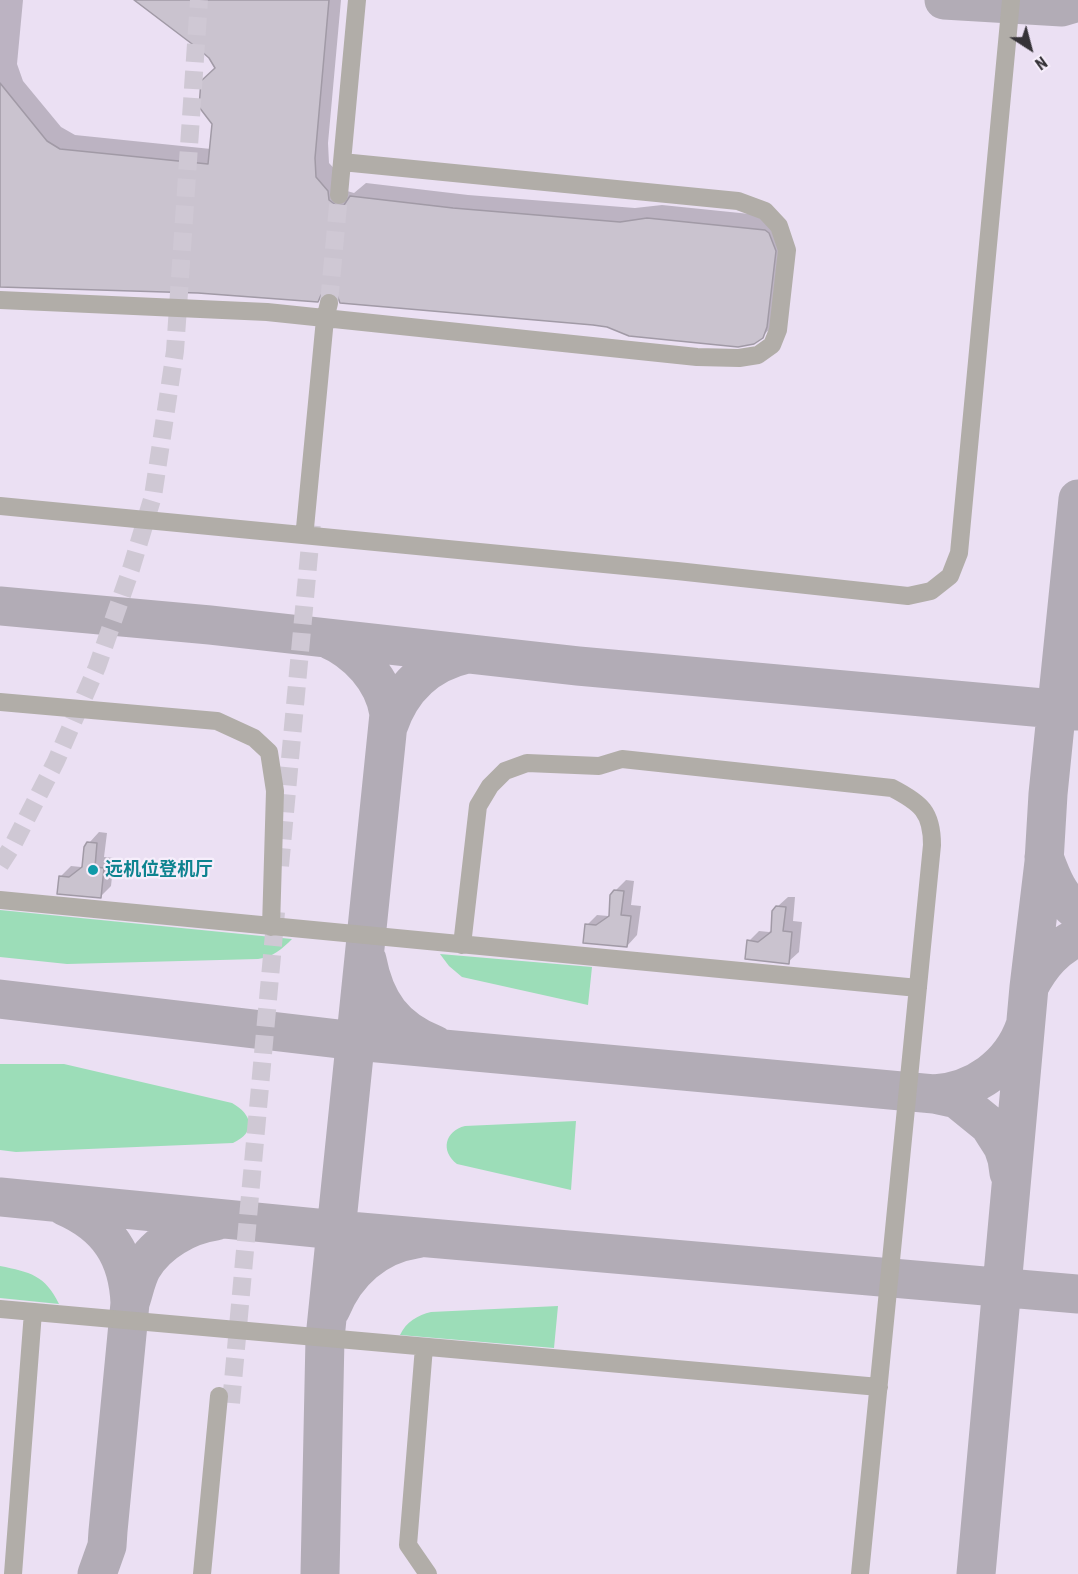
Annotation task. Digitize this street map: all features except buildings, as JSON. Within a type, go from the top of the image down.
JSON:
[{"type":"lane","points":[[339,195],[357,0]]},
{"type":"lane","points":[[0,506],[908,596],[931,591],[950,576],[959,553],[1011,0]]},
{"type":"lane","points":[[0,300],[328,314],[698,357],[739,358],[758,355],[772,345],[778,330],[787,250],[779,226],[765,211],[738,201],[342,162]]},
{"type":"lane","points":[[308,526],[328,314]]},
{"type":"lane","points":[[0,702],[218,721],[254,738],[269,752],[275,791],[271,927]]},
{"type":"lane","points":[[462,945],[478,806],[490,786],[505,771],[527,763],[599,766],[622,759],[892,788],[908,796],[924,810],[932,827],[932,846],[860,1574]]},
{"type":"lane","points":[[0,900],[918,988]]},
{"type":"lane","points":[[0,1309],[879,1387]]},
{"type":"lane","points":[[13,1574],[8,1530],[33,1312]]},
{"type":"lane","points":[[424,1347],[408,1545],[433,1574]]},
{"type":"lane","points":[[202,1574],[225,1399],[212,1574]]},
{"type":"shaded area","points":[[0,0],[1078,0],[1078,1574],[0,1574]]},
{"type":"green space","points":[[0,910],[292,939],[277,952],[258,959],[67,964],[0,957]]},
{"type":"green space","points":[[440,954],[592,967],[588,1005],[462,977]]},
{"type":"green space","points":[[0,1064],[64,1064],[232,1103],[244,1112],[249,1128],[241,1139],[233,1143],[16,1152],[0,1150]]},
{"type":"green space","points":[[576,1121],[571,1190],[457,1164],[448,1153],[449,1137],[453,1132],[465,1126]]},
{"type":"green space","points":[[0,1266],[36,1276],[54,1294],[59,1304],[0,1298]]},
{"type":"green space","points":[[558,1306],[554,1348],[400,1335],[413,1320],[431,1312]]},
{"type":"taxiway","points":[[944,0],[1062,7],[1078,2]]},
{"type":"taxiway","points":[[976,1574],[1029,987],[1044,862],[1048,794],[1078,499]]},
{"type":"taxiway","points":[[0,606],[210,625],[578,666],[1078,711]]},
{"type":"taxiway","points":[[320,1574],[325,1338],[389,714],[381,690],[367,668],[348,651],[326,638]]},
{"type":"taxiway","points":[[388,727],[400,700],[417,679],[440,664],[467,654]]},
{"type":"taxiway","points":[[1044,857],[1061,894],[1078,912]]},
{"type":"taxiway","points":[[1029,987],[1049,958],[1062,946],[1078,937]]},
{"type":"taxiway","points":[[367,960],[375,989],[389,1012],[408,1031],[435,1045]]},
{"type":"taxiway","points":[[0,999],[356,1041],[934,1094],[964,1088],[990,1074],[1011,1053],[1025,1026]]},
{"type":"taxiway","points":[[934,1094],[957,1099],[989,1125],[1003,1147],[1009,1173]]},
{"type":"taxiway","points":[[0,1197],[337,1230],[1078,1294]]},
{"type":"taxiway","points":[[64,1206],[93,1223],[113,1244],[125,1271],[130,1303],[107,1546],[97,1574]]},
{"type":"taxiway","points":[[130,1303],[140,1272],[156,1250],[184,1231],[216,1221]]},
{"type":"taxiway","points":[[331,1309],[345,1283],[364,1262],[388,1247],[416,1239]]},
{"type":"tunnel","points":[[0,865],[14,843],[56,761],[97,667],[131,569],[153,496],[175,351],[199,0]]},
{"type":"tunnel","points":[[329,303],[339,195]]},
{"type":"tunnel","points":[[280,866],[312,523]]},
{"type":"tunnel","points":[[231,1403],[276,912]]},
{"type":"place","name":"远机位登机厅","points":[[93,870]]}]
